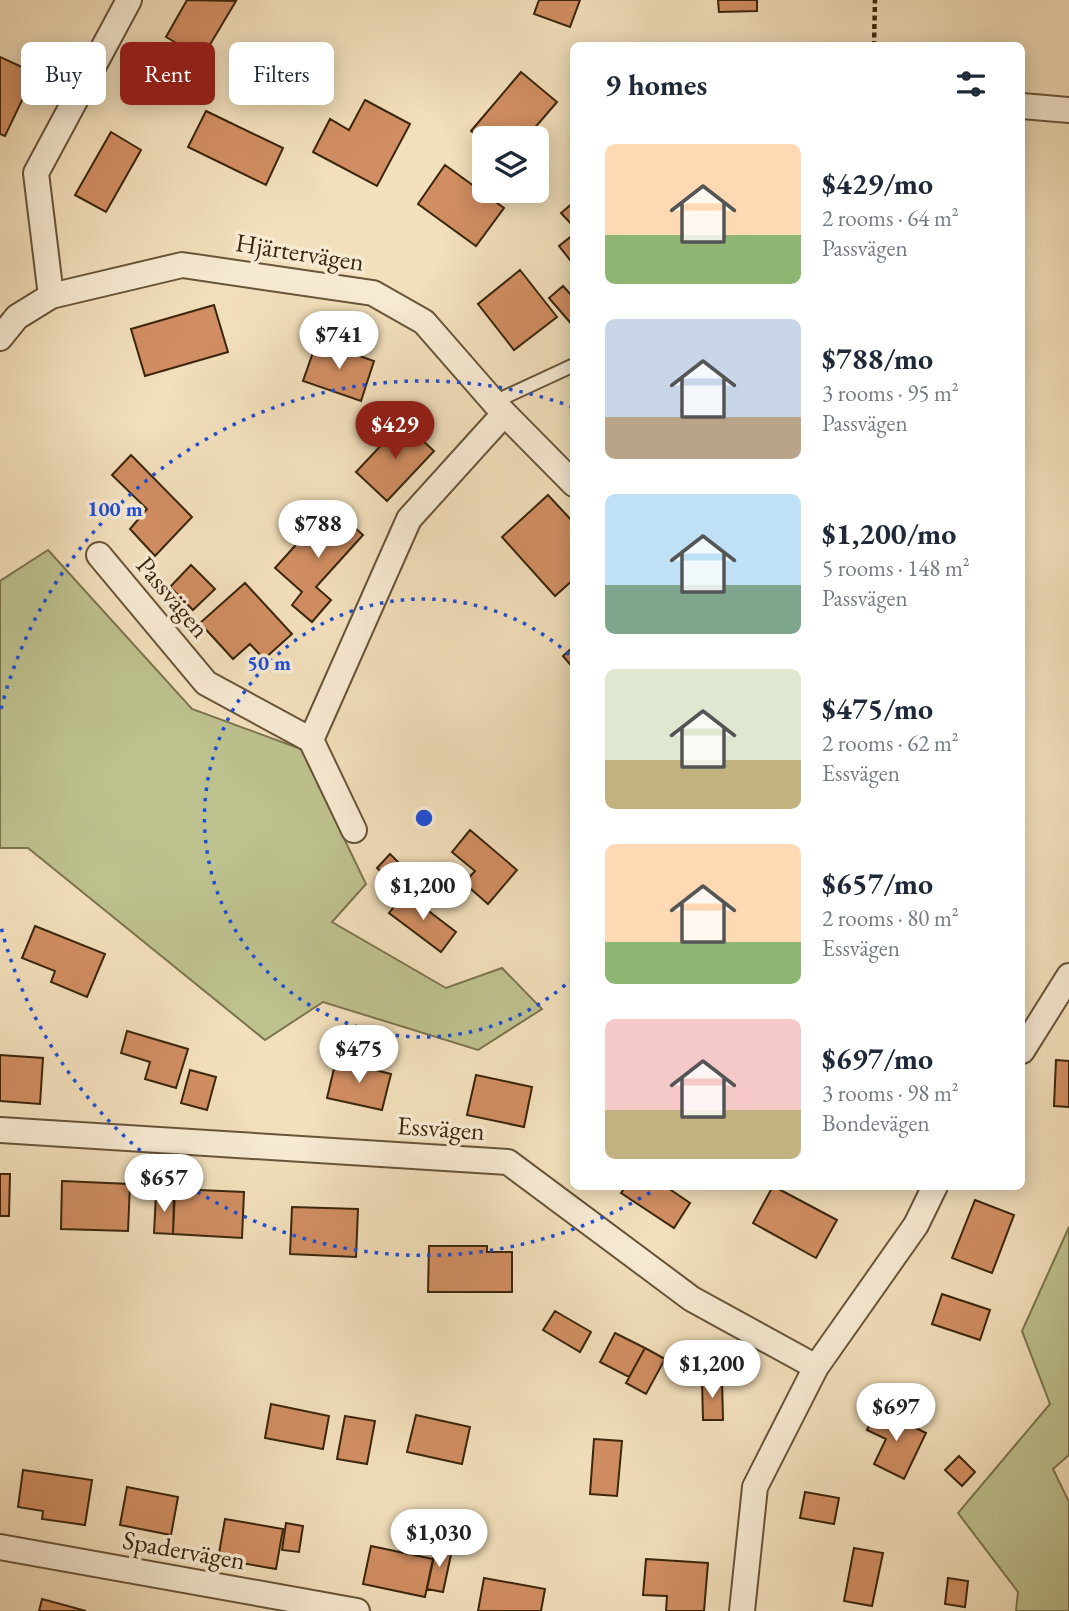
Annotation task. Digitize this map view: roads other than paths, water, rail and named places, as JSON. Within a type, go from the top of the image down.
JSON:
[{"type":"street","points":[[51,296],[36,173],[129,0]]},
{"type":"street","points":[[1025,106],[1069,110]]},
{"type":"street","name":"Hjärtervägen","points":[[0,338],[17,317],[51,296],[182,265],[373,293],[424,322],[499,408],[570,480]]},
{"type":"street","points":[[355,830],[311,740],[409,519],[499,408]]},
{"type":"street","name":"Passvägen","points":[[99,555],[206,684],[311,740]]},
{"type":"street","points":[[1025,1046],[1069,976]]},
{"type":"street","name":"Essvägen","points":[[0,1130],[509,1162],[692,1299],[817,1367]]},
{"type":"street","points":[[742,1611],[755,1487],[817,1367],[916,1225],[934,1190]]},
{"type":"street","name":"Spadervägen","points":[[0,1547],[357,1611]]},
{"type":"lane","points":[[499,408],[570,367]]}]
